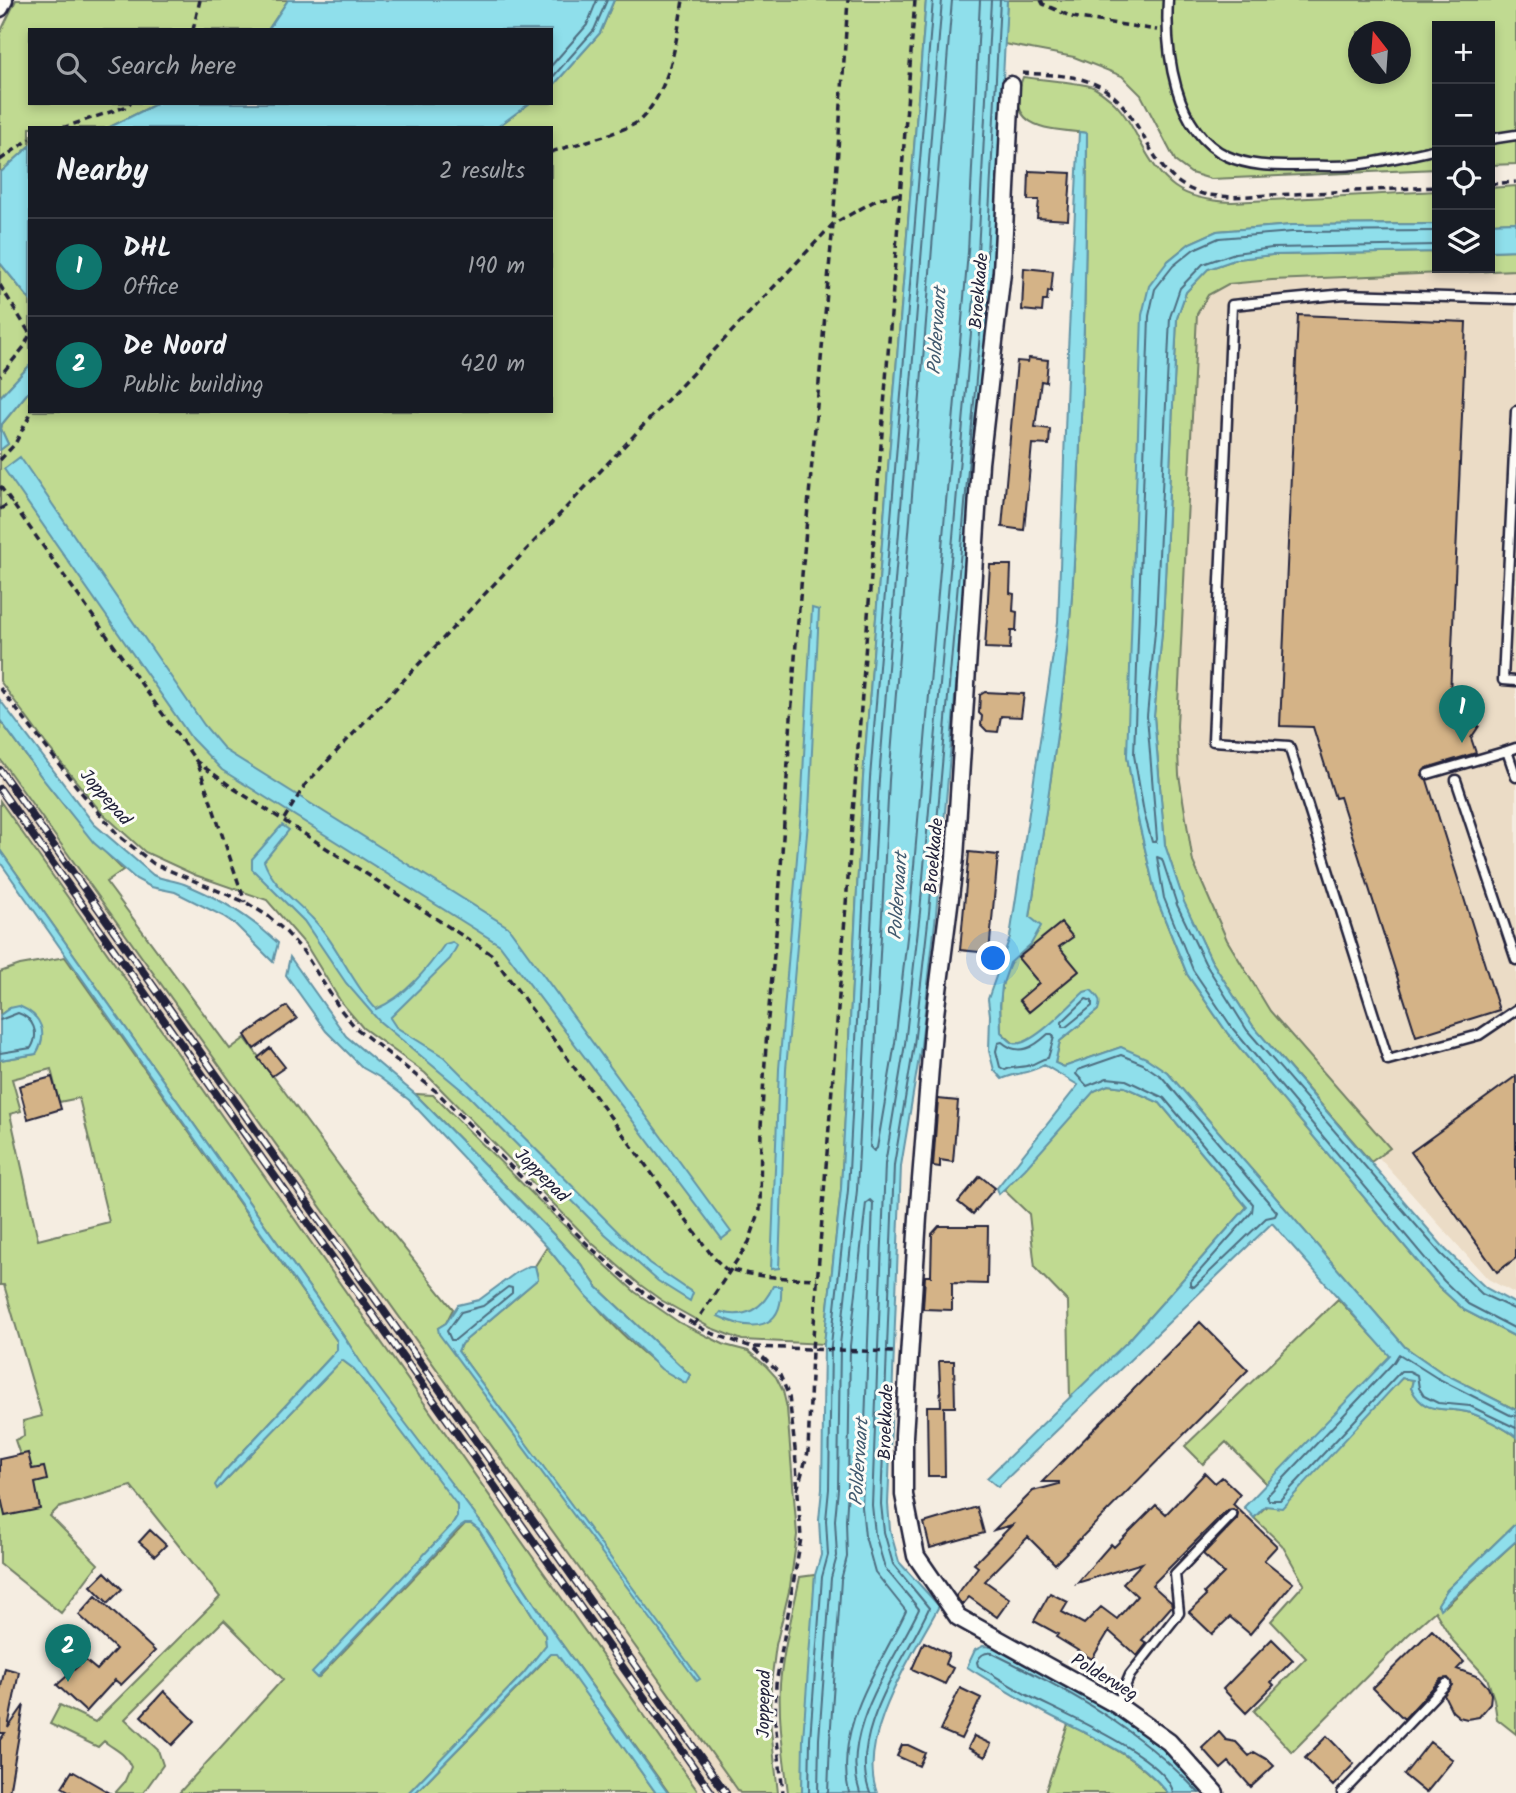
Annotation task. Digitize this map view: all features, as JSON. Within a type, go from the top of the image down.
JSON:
[{"type":"street","points":[[0,8],[4,0]]},
{"type":"street","name":"Broekkade","points":[[958,1617],[916,1556],[904,1495],[904,1436],[932,1043],[955,858],[980,463],[1002,272],[1011,85]]},
{"type":"street","name":"Polderweg","points":[[958,1617],[1117,1705],[1169,1742],[1215,1793]]},
{"type":"lane","points":[[1168,0],[1166,31],[1172,69],[1183,110],[1208,142],[1226,155],[1257,166],[1352,165],[1432,150]]},
{"type":"lane","points":[[1495,138],[1516,135]]},
{"type":"lane","points":[[1516,299],[1345,294],[1232,305],[1213,741],[1289,746],[1388,1060],[1479,1035],[1516,1010]]},
{"type":"lane","points":[[1516,411],[1503,680],[1516,681]]},
{"type":"lane","points":[[1428,774],[1512,749],[1516,777]]},
{"type":"lane","points":[[1456,780],[1516,960]]},
{"type":"lane","points":[[1117,1705],[1130,1675],[1179,1613],[1175,1574],[1231,1515]]},
{"type":"lane","points":[[1342,1793],[1446,1684]]},
{"type":"path","points":[[193,28],[200,0]]},
{"type":"path","points":[[553,151],[637,122],[664,85],[676,43],[683,0]]},
{"type":"path","points":[[694,1325],[749,1242],[760,1210],[761,1127],[767,1029],[778,912],[796,643],[833,224],[848,0]]},
{"type":"path","points":[[797,1490],[808,1452],[817,1279],[915,0]]},
{"type":"path","points":[[1041,0],[1043,4],[1072,17],[1166,31]]},
{"type":"path","points":[[68,126],[128,105]]},
{"type":"path","points":[[0,159],[28,140]]},
{"type":"path","points":[[1495,184],[1516,182]]},
{"type":"path","points":[[284,819],[305,785],[833,224],[878,199],[902,193]]},
{"type":"path","points":[[0,285],[28,331]]},
{"type":"path","points":[[0,376],[28,338]]},
{"type":"path","points":[[0,460],[15,443],[31,413]]},
{"type":"path","points":[[0,485],[197,762],[245,902]]},
{"type":"path","points":[[0,509],[12,502]]},
{"type":"path","name":"Joppepad","points":[[0,688],[72,782],[119,836],[155,864],[245,902],[268,916],[303,951],[340,1009],[356,1028],[437,1092],[590,1247],[637,1288],[694,1325],[752,1347],[779,1373],[789,1396],[801,1538],[775,1684],[775,1721],[783,1793]]},
{"type":"path","points":[[197,762],[491,954],[713,1257],[731,1272],[776,1278],[817,1279]]},
{"type":"path","points":[[752,1347],[897,1352]]},
{"type":"shaded area","points":[[1495,244],[1516,244],[1516,1294],[1488,1279],[1285,1053],[1204,907],[1170,748],[1165,248],[1432,245],[1432,273],[1495,273]]},
{"type":"shaded area","points":[[0,759],[740,1793],[699,1793],[0,801]]},
{"type":"green space","points":[[16,0],[288,0],[269,28],[28,28],[28,105],[154,105],[112,126],[28,126],[28,148],[0,173],[0,33]]},
{"type":"green space","points":[[614,0],[926,0],[863,778],[841,1189],[824,1344],[742,1340],[711,1328],[661,1300],[639,1284],[592,1243],[425,1073],[363,1028],[341,1002],[306,945],[267,900],[195,875],[145,852],[100,811],[0,681],[0,450],[8,444],[1,429],[2,424],[28,392],[28,413],[553,413],[553,126],[499,126],[527,105],[553,105],[553,86],[600,33]]},
{"type":"green space","points":[[1007,0],[1516,0],[1516,164],[1495,165],[1495,21],[1432,21],[1432,169],[1211,179],[1191,173],[1176,162],[1141,95],[1122,76],[1074,57],[1004,44]]},
{"type":"green space","points":[[1023,77],[1093,87],[1123,113],[1156,168],[1165,178],[1175,187],[1198,198],[1232,202],[1432,191],[1432,224],[1292,225],[1217,231],[1190,243],[1168,261],[1127,756],[1137,815],[1157,900],[1187,974],[1228,1034],[1438,1286],[1464,1310],[1516,1337],[1516,1410],[1441,1372],[1405,1347],[1167,1072],[1121,1047],[1064,1067],[1055,1063],[1060,1041],[1098,1010],[1024,1044],[1013,1043],[1001,1032],[1001,997],[1006,971],[1014,958],[1031,944],[1030,917],[1064,676],[1072,595],[1084,307],[1087,133],[1059,130],[1034,123],[1025,117],[1019,108],[1018,94]]},
{"type":"green space","points":[[1516,186],[1516,222],[1495,223],[1495,188]]},
{"type":"green space","points":[[1516,250],[1516,270],[1495,271],[1495,251]]},
{"type":"green space","points":[[1432,252],[1432,273],[1443,273],[1228,284],[1208,295],[1197,314],[1177,726],[1179,775],[1193,862],[1227,940],[1270,1011],[1390,1148],[1371,1162],[1253,1026],[1211,960],[1184,903],[1165,845],[1154,716],[1163,622],[1177,318],[1186,292],[1208,269],[1237,259],[1272,255]]},
{"type":"green space","points":[[0,263],[28,298],[28,367],[0,397]]},
{"type":"green space","points":[[0,720],[73,817],[123,870],[106,882],[230,1049],[245,1038],[349,1179],[453,1309],[446,1323],[438,1328],[699,1679],[458,1351],[461,1344],[538,1279],[535,1266],[547,1247],[594,1304],[628,1339],[685,1383],[690,1375],[597,1287],[556,1237],[415,1094],[433,1095],[635,1292],[680,1323],[725,1345],[748,1351],[776,1377],[787,1408],[797,1535],[790,1587],[776,1645],[771,1683],[770,1720],[778,1793],[740,1793],[0,759]]},
{"type":"green space","points":[[0,801],[699,1793],[669,1793],[554,1633],[485,1528],[368,1375],[345,1338],[0,850]]},
{"type":"green space","points":[[65,957],[337,1341],[337,1350],[224,1472],[218,1488],[342,1360],[354,1369],[458,1505],[453,1524],[313,1673],[318,1678],[465,1524],[471,1524],[479,1530],[545,1635],[546,1645],[523,1674],[408,1793],[179,1793],[283,1679],[224,1620],[125,1719],[158,1750],[163,1765],[143,1793],[115,1793],[124,1783],[131,1767],[120,1752],[104,1741],[98,1747],[50,1724],[60,1705],[95,1722],[220,1597],[131,1486],[58,1508],[50,1516],[98,1564],[61,1613],[0,1564],[0,1461],[20,1455],[15,1440],[24,1436],[23,1421],[42,1416],[4,1285],[0,1285],[0,1060],[36,1054],[10,1008],[0,1015],[0,972],[20,965]],"holes":[[[51,1069],[59,1102],[79,1098],[109,1222],[38,1240],[10,1114],[21,1111],[12,1079]]]},
{"type":"green space","points":[[1108,1085],[1125,1087],[1160,1103],[1247,1207],[1130,1339],[1070,1400],[1068,1302],[1035,1268],[1029,1214],[1004,1190],[1094,1091]]},
{"type":"green space","points":[[1338,1299],[1391,1356],[1267,1484],[1226,1442],[1203,1464],[1185,1446]]},
{"type":"green space","points":[[1402,1378],[1413,1380],[1411,1388],[1422,1403],[1472,1414],[1500,1426],[1516,1437],[1516,1523],[1447,1590],[1438,1605],[1446,1606],[1516,1541],[1516,1734],[1497,1719],[1487,1678],[1453,1641],[1435,1611],[1292,1752],[1254,1711],[1306,1658],[1271,1621],[1304,1584],[1282,1545],[1254,1518]]},
{"type":"green space","points":[[815,1575],[802,1793],[788,1793],[780,1711],[781,1671],[800,1577]]},
{"type":"green space","points":[[551,1654],[558,1654],[656,1793],[415,1793]]},
{"type":"green space","points":[[1068,1724],[1134,1761],[1168,1793],[1045,1793]]},
{"type":"water","points":[[288,0],[614,0],[600,33],[553,86],[553,28],[269,28]]},
{"type":"water","name":"Poldervaart","points":[[926,0],[1007,0],[994,254],[936,914],[921,1046],[901,1166],[888,1504],[890,1530],[899,1562],[939,1606],[902,1672],[881,1722],[874,1747],[873,1771],[877,1793],[802,1793],[803,1739],[815,1575],[821,1555],[819,1520],[822,1489],[824,1344],[841,1189],[863,778]]},
{"type":"water","points":[[154,105],[527,105],[499,126],[112,126]]},
{"type":"water","points":[[1079,132],[1087,133],[1084,306],[1069,635],[1030,917],[1041,926],[1031,944],[1010,963],[1002,986],[1001,1032],[1013,1043],[1030,1039],[1084,992],[1091,990],[1099,999],[1098,1010],[1060,1041],[1055,1063],[1064,1067],[1121,1047],[1146,1058],[1167,1072],[1405,1347],[1441,1372],[1516,1410],[1516,1437],[1500,1426],[1472,1414],[1434,1408],[1422,1403],[1411,1388],[1413,1380],[1402,1378],[1282,1508],[1265,1506],[1254,1518],[1244,1507],[1390,1356],[1272,1223],[998,1487],[987,1478],[1130,1339],[1247,1207],[1160,1103],[1125,1087],[1108,1085],[1094,1091],[1025,1169],[999,1194],[997,1188],[1078,1085],[1044,1065],[1002,1079],[994,1070],[989,1051],[988,999],[1010,937],[1058,622]]},
{"type":"water","points":[[28,148],[28,298],[0,263],[0,173]]},
{"type":"water","points":[[1516,222],[1516,250],[1495,251],[1495,223]]},
{"type":"water","points":[[1432,224],[1432,252],[1272,255],[1237,259],[1208,269],[1186,292],[1177,318],[1163,622],[1154,716],[1165,845],[1184,902],[1211,960],[1253,1026],[1446,1250],[1486,1288],[1516,1304],[1516,1337],[1464,1310],[1438,1286],[1228,1034],[1187,974],[1157,900],[1137,815],[1127,756],[1142,315],[1149,286],[1168,261],[1190,243],[1217,231],[1292,225]]},
{"type":"water","points":[[28,367],[28,392],[2,424],[1,429],[8,444],[0,450],[0,397]]},
{"type":"water","points":[[20,457],[204,725],[225,750],[508,927],[731,1232],[722,1239],[500,945],[222,770],[192,739],[4,469]]},
{"type":"water","points":[[812,608],[819,610],[809,811],[786,1069],[779,1268],[771,1269],[779,1069],[801,811]]},
{"type":"water","points":[[0,700],[94,824],[153,875],[210,895],[257,925],[278,943],[273,962],[235,924],[223,916],[175,892],[151,887],[136,879],[94,843],[0,720]]},
{"type":"water","points":[[282,825],[289,830],[264,861],[268,870],[322,929],[376,1009],[406,989],[445,944],[452,942],[457,946],[450,959],[390,1018],[396,1027],[444,1057],[649,1263],[693,1293],[690,1301],[658,1281],[603,1232],[469,1096],[379,1021],[346,983],[304,921],[252,869],[252,859]]},
{"type":"water","points":[[0,850],[369,1375],[485,1528],[554,1633],[668,1793],[656,1793],[557,1654],[550,1654],[415,1793],[408,1793],[523,1674],[546,1645],[545,1635],[479,1530],[471,1524],[459,1528],[317,1678],[312,1673],[453,1524],[457,1517],[457,1505],[354,1369],[342,1360],[217,1489],[215,1485],[224,1472],[337,1350],[337,1341],[0,862]]},
{"type":"water","points":[[290,957],[346,1036],[415,1094],[556,1237],[597,1287],[690,1375],[686,1383],[661,1369],[587,1297],[547,1247],[409,1100],[363,1068],[326,1031],[286,975]]},
{"type":"water","points":[[19,1006],[33,1014],[41,1026],[40,1046],[36,1054],[0,1060],[0,1015]]},
{"type":"water","points":[[529,1266],[535,1266],[538,1279],[461,1344],[458,1351],[700,1679],[697,1681],[439,1334],[438,1328],[446,1323],[458,1305],[479,1300]]},
{"type":"water","points":[[773,1286],[781,1286],[781,1301],[777,1312],[763,1324],[742,1324],[718,1316],[721,1312],[738,1314],[752,1310],[764,1301]]},
{"type":"water","points":[[1516,1523],[1516,1541],[1440,1609],[1438,1604],[1447,1590]]},
{"type":"water","points":[[983,1646],[998,1649],[1043,1670],[1140,1729],[1182,1765],[1207,1793],[1168,1793],[1142,1767],[1114,1748],[1040,1710],[967,1667],[975,1650]]},
{"type":"building","points":[[1029,171],[1071,173],[1068,220],[1037,218],[1039,200],[1028,200]]},
{"type":"building","points":[[1024,268],[1053,271],[1051,292],[1048,291],[1047,301],[1043,301],[1042,312],[1022,310]]},
{"type":"building","points":[[1298,315],[1466,322],[1449,719],[1470,720],[1479,726],[1471,738],[1476,753],[1426,768],[1422,775],[1427,780],[1499,1010],[1416,1036],[1340,797],[1335,798],[1313,727],[1280,726]]},
{"type":"building","points":[[1029,358],[1048,360],[1046,382],[1041,381],[1035,427],[1050,429],[1049,445],[1032,444],[1024,530],[1002,527],[1017,361],[1028,362]]},
{"type":"building","points":[[990,565],[1011,565],[1010,593],[1014,594],[1013,611],[1017,612],[1016,631],[1011,631],[1010,649],[985,648]]},
{"type":"building","points":[[985,692],[1024,694],[1021,717],[1001,716],[998,732],[987,731],[981,725],[982,716],[979,713],[980,695]]},
{"type":"building","points":[[969,852],[998,855],[989,953],[960,950]]},
{"type":"building","points":[[1061,923],[1073,937],[1059,947],[1079,971],[1029,1012],[1019,1000],[1039,983],[1018,958]]},
{"type":"building","points":[[287,1006],[297,1019],[254,1049],[245,1035]]},
{"type":"building","points":[[270,1048],[285,1067],[272,1076],[258,1058]]},
{"type":"building","points":[[1516,1076],[1516,1258],[1497,1272],[1411,1152]]},
{"type":"building","points":[[52,1077],[61,1109],[28,1119],[19,1086]]},
{"type":"building","points":[[938,1099],[958,1101],[953,1162],[940,1160],[940,1167],[933,1166]]},
{"type":"building","points":[[980,1176],[995,1188],[973,1214],[958,1202]]},
{"type":"building","points":[[939,1226],[988,1226],[987,1284],[952,1283],[952,1310],[923,1309],[925,1276],[931,1276],[932,1234]]},
{"type":"building","points":[[1200,1322],[1248,1370],[1055,1564],[1028,1537],[985,1581],[1010,1599],[997,1617],[969,1597],[962,1605],[956,1596],[978,1567],[974,1564],[1012,1525],[994,1530],[1033,1491],[1059,1484],[1042,1482]]},
{"type":"building","points":[[939,1361],[954,1361],[955,1407],[944,1407],[945,1476],[928,1476],[927,1406],[941,1406]]},
{"type":"building","points":[[28,1453],[32,1469],[44,1467],[47,1480],[35,1483],[40,1509],[5,1516],[0,1493],[0,1459]]},
{"type":"building","points":[[1205,1473],[1215,1483],[1222,1477],[1240,1494],[1233,1504],[1277,1546],[1264,1560],[1293,1583],[1250,1634],[1230,1617],[1212,1634],[1189,1612],[1224,1573],[1203,1554],[1237,1519],[1238,1513],[1233,1509],[1227,1510],[1152,1585],[1172,1606],[1142,1640],[1147,1643],[1137,1656],[1109,1631],[1092,1659],[1056,1637],[1058,1634],[1034,1621],[1050,1593],[1068,1602],[1062,1612],[1084,1624],[1101,1607],[1117,1619],[1137,1596],[1123,1583],[1142,1563],[1077,1583],[1111,1544],[1114,1547],[1156,1505],[1166,1514]]},
{"type":"building","points":[[977,1507],[984,1533],[930,1548],[924,1523]]},
{"type":"building","points":[[150,1530],[166,1545],[155,1556],[139,1542]]},
{"type":"building","points":[[105,1572],[122,1589],[108,1603],[91,1586]]},
{"type":"building","points":[[96,1596],[155,1651],[121,1685],[115,1680],[86,1712],[57,1685],[85,1660],[97,1670],[116,1649],[79,1615]]},
{"type":"building","points":[[1432,1630],[1464,1662],[1457,1669],[1479,1677],[1488,1687],[1491,1694],[1490,1704],[1479,1717],[1467,1719],[1452,1711],[1444,1695],[1452,1685],[1448,1678],[1441,1679],[1404,1719],[1373,1688]]},
{"type":"building","points":[[1272,1639],[1293,1660],[1271,1682],[1274,1685],[1246,1713],[1223,1689]]},
{"type":"building","points":[[924,1642],[949,1654],[945,1664],[953,1668],[945,1684],[912,1669]]},
{"type":"building","points":[[5,1668],[19,1672],[8,1728],[24,1705],[9,1793],[0,1793],[0,1740],[5,1733],[0,1733],[0,1691]]},
{"type":"building","points":[[960,1688],[981,1698],[961,1739],[940,1730]]},
{"type":"building","points":[[164,1691],[195,1721],[172,1745],[141,1716]]},
{"type":"building","points":[[1219,1732],[1226,1740],[1236,1742],[1249,1756],[1254,1752],[1274,1766],[1251,1787],[1229,1762],[1221,1769],[1202,1748]]},
{"type":"building","points":[[974,1736],[991,1744],[985,1757],[968,1748]]},
{"type":"building","points":[[1327,1736],[1354,1764],[1333,1786],[1305,1758]]},
{"type":"building","points":[[1430,1742],[1453,1760],[1426,1793],[1404,1775]]},
{"type":"building","points":[[902,1745],[925,1753],[919,1766],[897,1756]]},
{"type":"building","points":[[72,1771],[110,1793],[72,1793],[62,1787]]},
{"type":"railway","points":[[0,770],[726,1793]]},
{"type":"railway","points":[[0,789],[712,1793]]},
{"type":"place","name":"DHL","points":[[1462,743]]},
{"type":"place","name":"De Noord","points":[[68,1682]]}]
